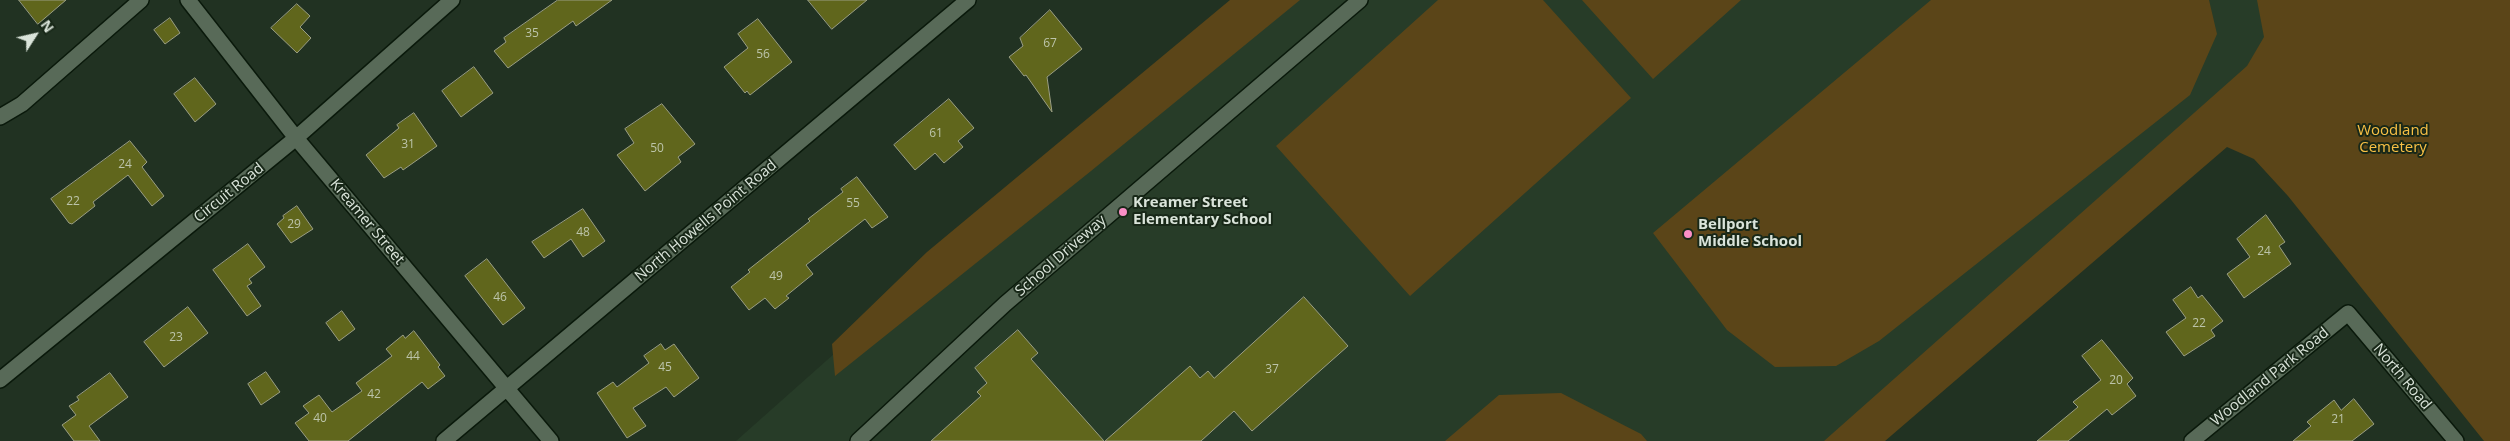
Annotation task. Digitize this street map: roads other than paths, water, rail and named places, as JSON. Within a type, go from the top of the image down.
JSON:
[{"type":"street","points":[[0,117],[22,104],[141,0]]},
{"type":"street","name":"Kreamer Street","points":[[188,0],[296,138],[551,441]]},
{"type":"street","name":"Circuit Road","points":[[0,380],[296,138],[452,0]]},
{"type":"street","name":"North Howells Point Road","points":[[444,441],[968,0]]},
{"type":"street","name":"School Driveway","points":[[858,441],[1005,304],[1360,0]]},
{"type":"street","name":"Woodland Park Road","points":[[2192,441],[2348,313]]},
{"type":"street","name":"North Road","points":[[2348,313],[2456,441]]},
{"type":"place","name":"Kreamer Street Elementary School","points":[[1123,212]]},
{"type":"place","name":"Bellport Middle School","points":[[1688,234]]},
{"type":"park label","name":"Woodland Cemetery","points":[[2393,140]]}]
